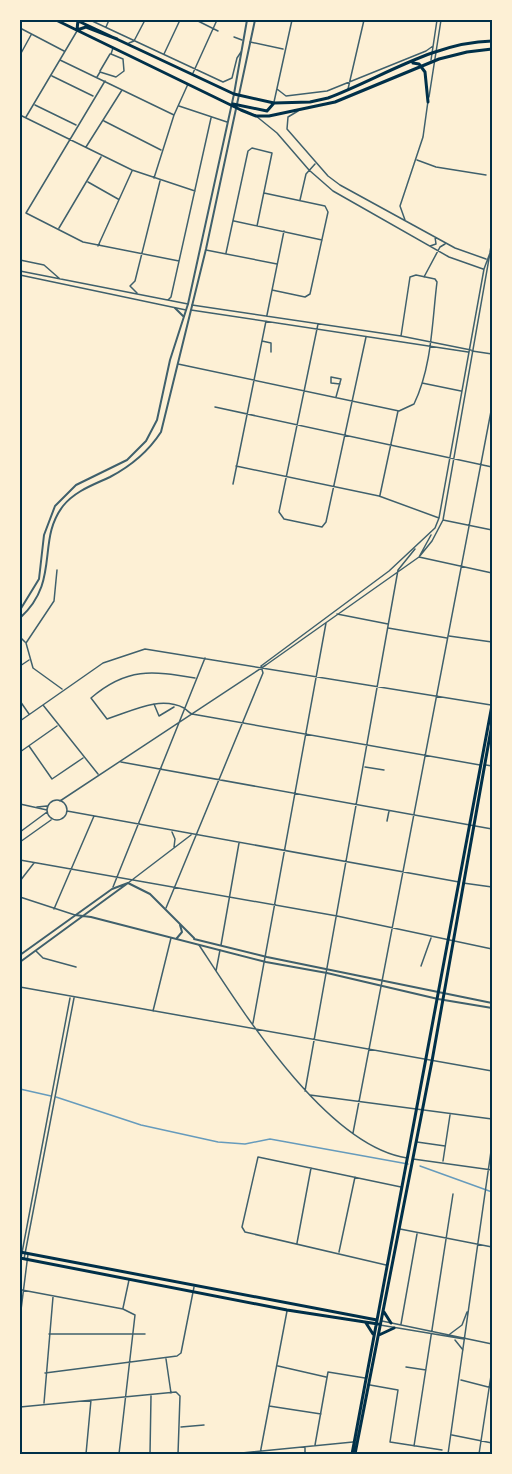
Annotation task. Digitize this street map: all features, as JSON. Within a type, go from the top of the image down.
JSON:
[{"type":"main road","points":[[59,20],[71,25],[77,20]]},
{"type":"main road","points":[[59,20],[256,116],[269,116],[339,101],[433,62],[467,52],[492,50]]},
{"type":"main road","points":[[77,20],[234,94],[274,103],[310,102],[348,90],[434,53],[469,43],[492,41]]},
{"type":"main road","points":[[77,20],[77,30]]},
{"type":"main road","points":[[77,30],[90,28],[114,40],[118,39]]},
{"type":"main road","points":[[87,34],[86,30],[90,28]]},
{"type":"main road","points":[[411,63],[422,66]]},
{"type":"main road","points":[[422,66],[428,102]]},
{"type":"main road","points":[[236,106],[267,111],[274,103]]},
{"type":"main road","points":[[410,1160],[416,1141],[444,995],[492,705]]},
{"type":"main road","points":[[483,765],[492,724]]},
{"type":"main road","points":[[378,1322],[383,1310],[399,1229],[417,1110],[451,942]]},
{"type":"main road","points":[[353,1455],[368,1385],[386,1265],[402,1187],[408,1169]]},
{"type":"main road","points":[[24,1253],[365,1320],[376,1336]]},
{"type":"main road","points":[[23,1259],[193,1290],[287,1310],[378,1322]]},
{"type":"main road","points":[[383,1310],[391,1323]]},
{"type":"main road","points":[[365,1320],[378,1312]]},
{"type":"main road","points":[[353,1455],[376,1336],[394,1328]]},
{"type":"street","points":[[90,20],[226,82],[232,78],[237,58],[242,51]]},
{"type":"street","points":[[105,28],[109,20]]},
{"type":"street","points":[[128,44],[134,41],[145,20]]},
{"type":"street","points":[[164,54],[180,20]]},
{"type":"street","points":[[196,20],[218,31]]},
{"type":"street","points":[[192,74],[217,20]]},
{"type":"street","points":[[20,610],[39,579],[44,535],[55,506],[76,485],[127,460],[146,441],[157,420],[170,360],[188,304],[234,94],[247,20]]},
{"type":"street","points":[[20,618],[32,607],[41,590],[47,571],[51,531],[62,507],[72,496],[133,463],[151,447],[161,432],[206,249],[255,20]]},
{"type":"street","points":[[274,103],[292,20]]},
{"type":"street","points":[[348,90],[364,20]]},
{"type":"street","points":[[434,53],[437,20]]},
{"type":"street","points":[[408,223],[403,218],[400,206],[423,136],[434,53],[441,20]]},
{"type":"street","points":[[20,28],[65,51]]},
{"type":"street","points":[[26,118],[77,30]]},
{"type":"street","points":[[20,55],[32,34]]},
{"type":"street","points":[[234,37],[243,41]]},
{"type":"street","points":[[250,42],[284,49]]},
{"type":"street","points":[[278,89],[286,96],[308,95],[350,83],[433,46]]},
{"type":"street","points":[[97,77],[113,48]]},
{"type":"street","points":[[100,72],[116,77],[124,71],[123,59],[111,54]]},
{"type":"street","points":[[60,60],[174,114]]},
{"type":"street","points":[[51,75],[94,97]]},
{"type":"street","points":[[105,81],[68,139],[26,213],[83,242],[179,261]]},
{"type":"street","points":[[153,178],[174,114],[188,84]]},
{"type":"street","points":[[85,148],[123,90]]},
{"type":"street","points":[[34,104],[77,126]]},
{"type":"street","points":[[178,105],[227,122]]},
{"type":"street","points":[[305,109],[288,117],[286,125],[316,163],[340,185],[446,243],[489,260]]},
{"type":"street","points":[[20,115],[132,170],[195,191]]},
{"type":"street","points":[[256,116],[333,191],[429,247],[492,271]]},
{"type":"street","points":[[168,300],[211,118]]},
{"type":"street","points":[[103,121],[161,151]]},
{"type":"street","points":[[226,253],[249,149],[272,153],[257,226]]},
{"type":"street","points":[[59,229],[102,156]]},
{"type":"street","points":[[416,160],[435,167],[486,175]]},
{"type":"street","points":[[300,201],[309,170],[316,163]]},
{"type":"street","points":[[98,246],[132,170]]},
{"type":"street","points":[[138,294],[130,286],[135,281],[160,181]]},
{"type":"street","points":[[87,182],[119,200]]},
{"type":"street","points":[[264,193],[327,208],[309,296],[272,290]]},
{"type":"street","points":[[233,221],[322,240]]},
{"type":"street","points":[[267,316],[284,231]]},
{"type":"street","points":[[429,247],[436,244],[435,237]]},
{"type":"street","points":[[33,807],[60,801],[192,714],[419,557],[432,541],[443,519],[468,352],[492,240]]},
{"type":"street","points":[[424,277],[437,251],[446,243]]},
{"type":"street","points":[[206,249],[277,264]]},
{"type":"street","points":[[20,260],[44,265],[61,279]]},
{"type":"street","points":[[419,557],[439,518],[452,459],[486,269]]},
{"type":"street","points":[[20,271],[193,305],[401,336],[469,348],[472,351]]},
{"type":"street","points":[[29,277],[30,273]]},
{"type":"street","points":[[20,275],[186,310],[492,354]]},
{"type":"street","points":[[177,363],[399,411],[414,404],[421,382],[430,346],[437,282],[435,279],[410,278],[401,336]]},
{"type":"street","points":[[175,308],[182,312],[183,319]]},
{"type":"street","points":[[233,484],[266,320]]},
{"type":"street","points":[[319,323],[279,512],[284,519],[322,526],[326,522],[366,336]]},
{"type":"street","points":[[261,341],[272,344],[272,351]]},
{"type":"street","points":[[421,382],[462,391]]},
{"type":"street","points":[[336,398],[340,384]]},
{"type":"street","points":[[353,1133],[492,406]]},
{"type":"street","points":[[215,407],[390,447],[492,467]]},
{"type":"street","points":[[379,496],[399,411]]},
{"type":"street","points":[[236,466],[379,496],[439,518],[492,530]]},
{"type":"street","points":[[261,666],[389,571],[432,533]]},
{"type":"street","points":[[305,1091],[399,570],[416,547]]},
{"type":"street","points":[[419,557],[492,573]]},
{"type":"street","points":[[26,643],[54,601],[57,570]]},
{"type":"street","points":[[336,614],[389,624]]},
{"type":"street","points":[[253,1023],[267,957],[326,621]]},
{"type":"street","points":[[388,628],[492,642]]},
{"type":"street","points":[[20,637],[26,643],[33,668],[63,690]]},
{"type":"street","points":[[20,721],[103,663],[134,651],[146,649],[492,705]]},
{"type":"street","points":[[112,889],[205,657]]},
{"type":"street","points":[[20,666],[30,660]]},
{"type":"street","points":[[166,909],[263,673],[261,666]]},
{"type":"street","points":[[195,678],[155,671],[125,676],[91,697],[107,718],[154,704],[175,706],[184,708],[192,714],[492,766]]},
{"type":"street","points":[[20,701],[29,714]]},
{"type":"street","points":[[154,704],[160,716],[175,706]]},
{"type":"street","points":[[43,705],[98,775]]},
{"type":"street","points":[[20,752],[57,725]]},
{"type":"street","points":[[29,746],[52,779],[83,758]]},
{"type":"street","points":[[119,762],[219,778],[492,829]]},
{"type":"street","points":[[364,766],[384,770]]},
{"type":"street","points":[[60,801],[65,805],[67,812]]},
{"type":"street","points":[[20,804],[47,811],[53,819]]},
{"type":"street","points":[[20,832],[47,811],[49,804]]},
{"type":"street","points":[[387,821],[389,810]]},
{"type":"street","points":[[67,812],[492,887]]},
{"type":"street","points":[[20,842],[53,819],[62,819],[67,812]]},
{"type":"street","points":[[54,909],[94,816]]},
{"type":"street","points":[[172,831],[176,839],[173,847]]},
{"type":"street","points":[[20,962],[128,883],[130,878],[192,835]]},
{"type":"street","points":[[221,946],[239,843]]},
{"type":"street","points":[[20,860],[337,916],[492,949]]},
{"type":"street","points":[[20,881],[34,863]]},
{"type":"street","points":[[20,953],[112,889],[128,883],[143,889],[166,909],[194,939],[257,1029],[305,1091],[329,1116],[353,1133],[390,1153],[410,1160],[443,1162],[492,1170]]},
{"type":"street","points":[[20,897],[75,915],[266,962],[327,973],[438,999],[492,1008]]},
{"type":"street","points":[[175,939],[182,932],[179,922]]},
{"type":"street","points":[[421,966],[431,937]]},
{"type":"street","points":[[153,1012],[171,938]]},
{"type":"street","points":[[194,939],[439,994],[492,1003]]},
{"type":"street","points":[[36,950],[43,958],[76,967]]},
{"type":"street","points":[[216,972],[220,950]]},
{"type":"street","points":[[20,987],[492,1071]]},
{"type":"street","points":[[20,1318],[23,1259],[70,997]]},
{"type":"street","points":[[37,1180],[74,998]]},
{"type":"street","points":[[309,1095],[492,1119]]},
{"type":"street","points":[[443,1162],[450,1114]]},
{"type":"street","points":[[416,1141],[445,1146]]},
{"type":"street","points":[[448,1455],[492,1144]]},
{"type":"street","points":[[386,1265],[245,1232],[242,1227],[258,1157],[402,1187]]},
{"type":"street","points":[[297,1244],[311,1167]]},
{"type":"street","points":[[339,1253],[355,1176]]},
{"type":"street","points":[[414,1446],[453,1194]]},
{"type":"street","points":[[399,1229],[492,1247]]},
{"type":"street","points":[[400,1325],[417,1233]]},
{"type":"street","points":[[23,1259],[24,1253]]},
{"type":"street","points":[[123,1309],[129,1279]]},
{"type":"street","points":[[45,1373],[177,1356],[181,1353],[194,1285]]},
{"type":"street","points":[[22,1290],[123,1309],[135,1314],[119,1455]]},
{"type":"street","points":[[44,1404],[48,1334],[53,1296]]},
{"type":"street","points":[[448,1336],[462,1324],[468,1309]]},
{"type":"street","points":[[260,1455],[287,1310]]},
{"type":"street","points":[[378,1322],[394,1328],[448,1336],[460,1343],[463,1351]]},
{"type":"street","points":[[378,1322],[492,1344]]},
{"type":"street","points":[[48,1334],[145,1334]]},
{"type":"street","points":[[166,1359],[171,1393]]},
{"type":"street","points":[[277,1366],[326,1377]]},
{"type":"street","points":[[406,1367],[426,1370]]},
{"type":"street","points":[[479,1455],[491,1388],[492,1369]]},
{"type":"street","points":[[315,1445],[326,1377],[331,1371],[366,1379]]},
{"type":"street","points":[[460,1380],[491,1388]]},
{"type":"street","points":[[368,1385],[398,1390],[390,1442],[442,1450]]},
{"type":"street","points":[[20,1407],[171,1393],[180,1396],[178,1455]]},
{"type":"street","points":[[150,1455],[152,1395]]},
{"type":"street","points":[[86,1455],[91,1399]]},
{"type":"street","points":[[268,1406],[321,1414]]},
{"type":"street","points":[[179,1428],[204,1425]]},
{"type":"street","points":[[452,1435],[492,1443]]},
{"type":"street","points":[[232,1455],[354,1442]]},
{"type":"street","points":[[305,1447],[305,1455]]},
{"type":"waterway","points":[[20,1089],[51,1096]]},
{"type":"waterway","points":[[56,1097],[141,1125],[218,1142],[245,1144],[270,1139],[408,1164]]},
{"type":"waterway","points":[[420,1166],[492,1192]]}]
